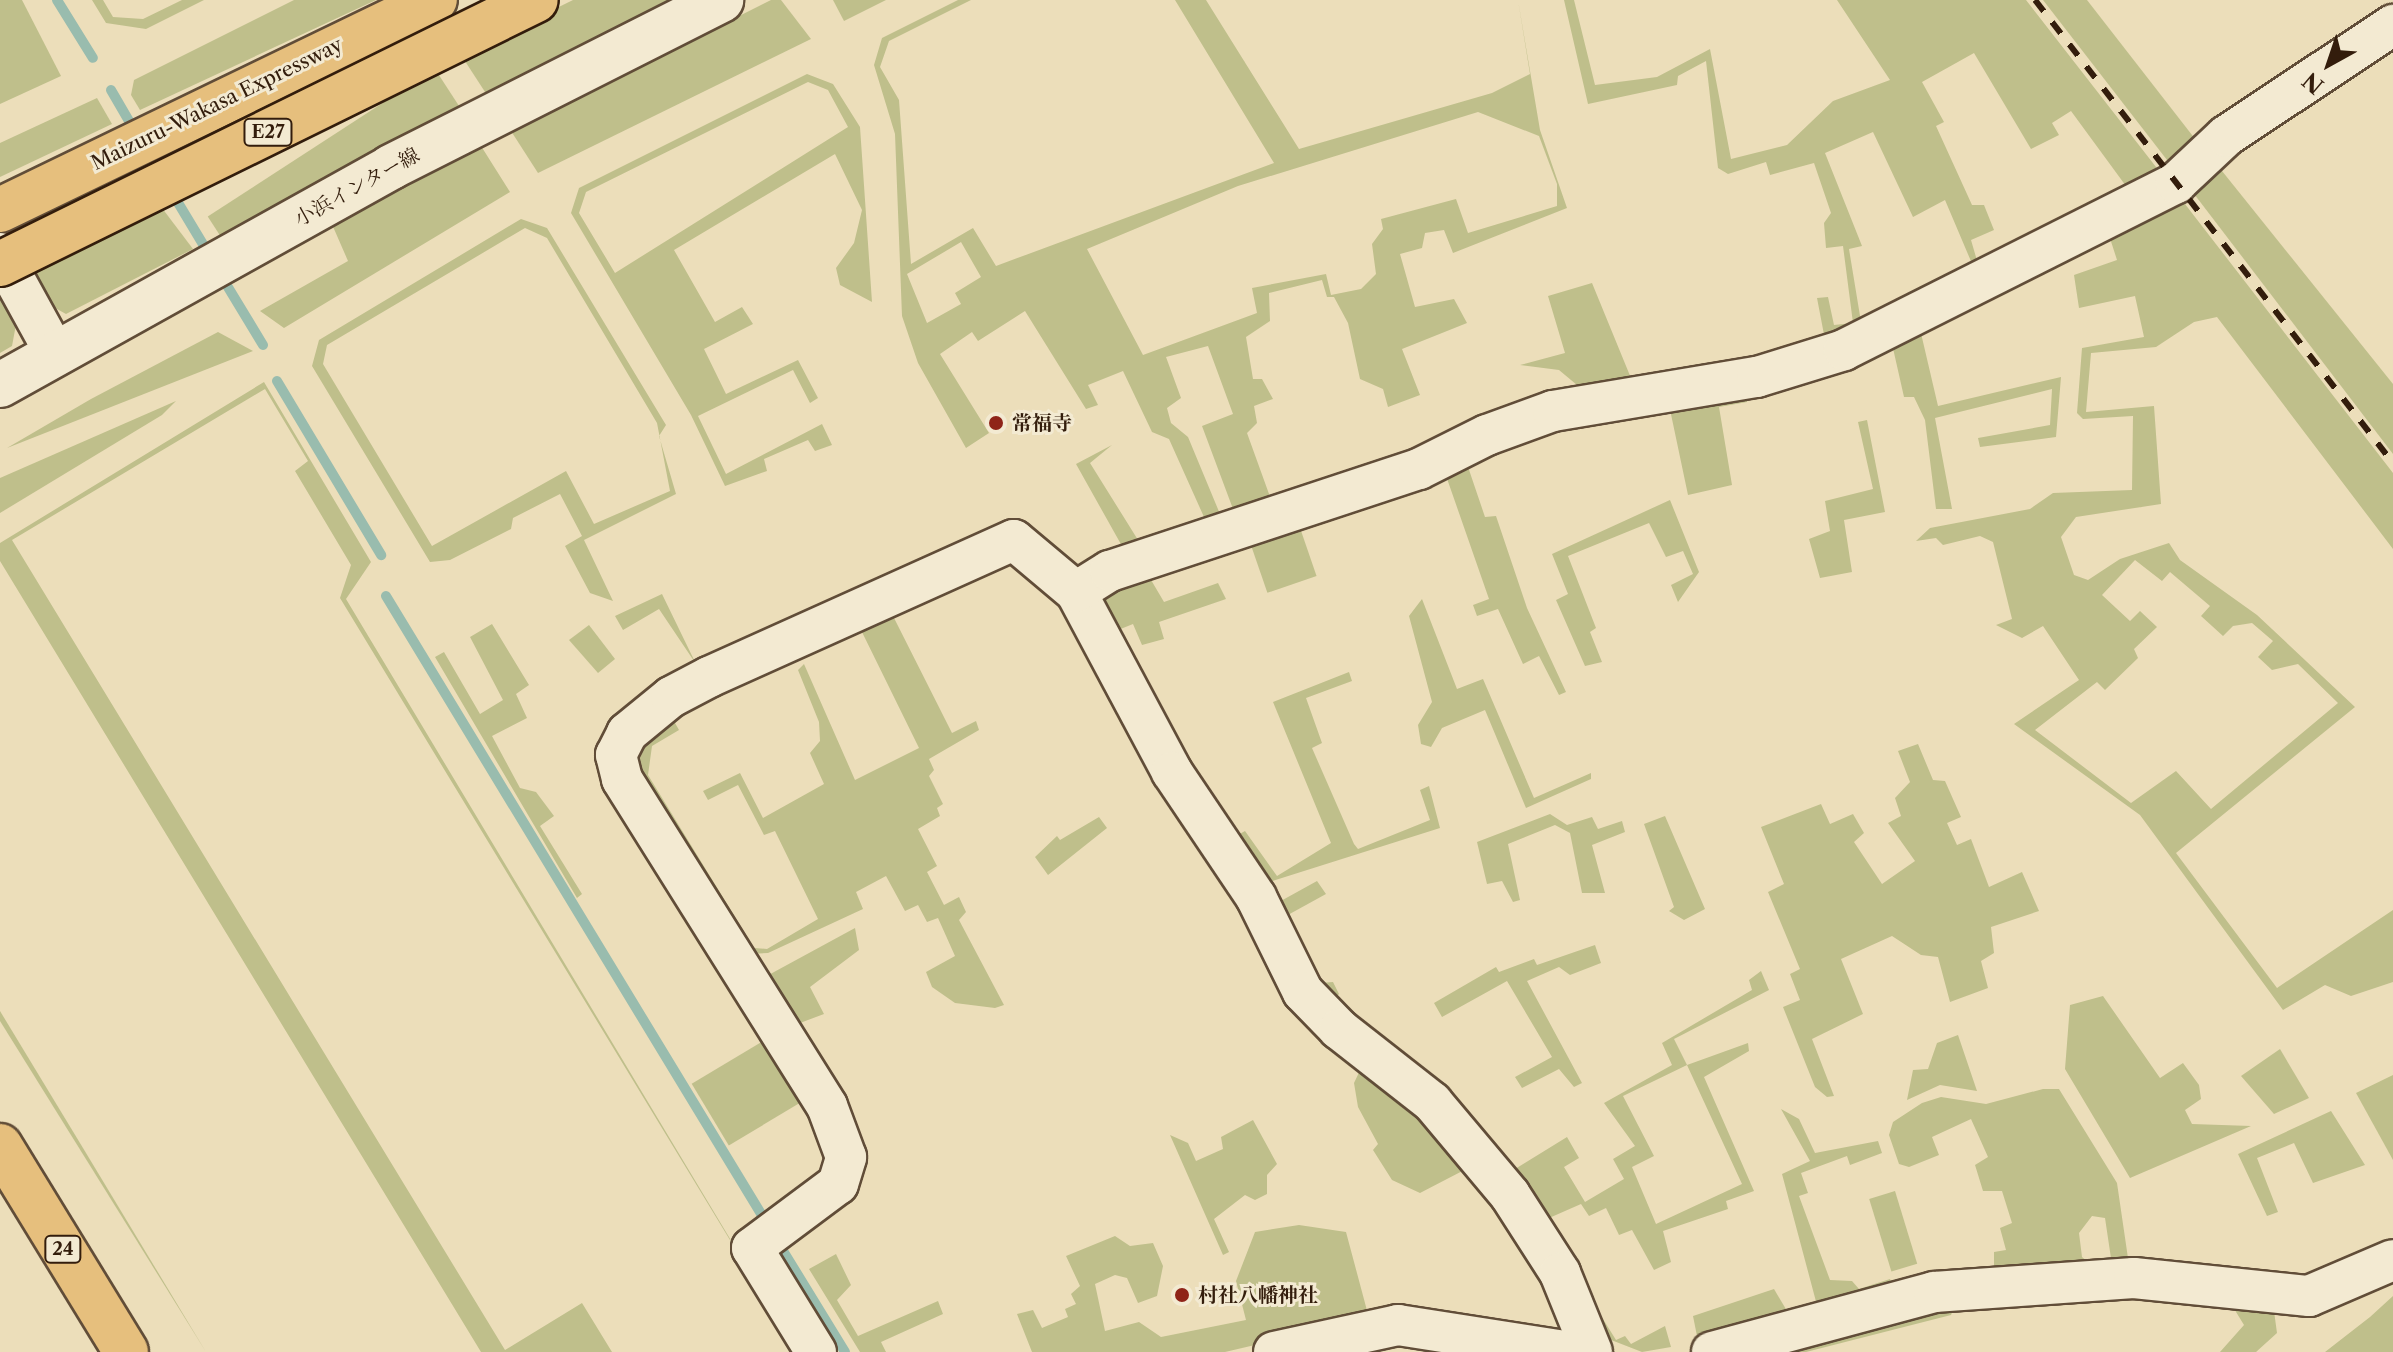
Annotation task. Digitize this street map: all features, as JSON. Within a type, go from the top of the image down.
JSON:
[{"type":"main road","name":"Maizuru-Wakasa Expressway","points":[[0,210],[435,0]]},
{"type":"main road","name":"E27","points":[[0,264],[536,0]]},
{"type":"main road","name":"小浜インター線","points":[[0,385],[391,167],[721,0]]},
{"type":"main road","name":"24","points":[[0,1146],[126,1352]]},
{"type":"street","points":[[1076,592],[1110,571],[1419,469],[1487,435],[1553,411],[1757,377],[1844,350],[2162,191],[2226,136],[2393,25]]},
{"type":"street","points":[[0,253],[55,353]]},
{"type":"street","points":[[816,1352],[752,1248],[838,1184],[846,1157],[827,1106],[622,779],[616,755],[627,733],[671,697],[1014,540],[1076,592],[1172,772],[1256,897],[1303,992],[1339,1029],[1424,1093],[1510,1195],[1560,1273],[1592,1352]]},
{"type":"street","points":[[1712,1352],[1934,1292],[2134,1278],[2309,1296],[2393,1260]]},
{"type":"street","points":[[1274,1352],[1398,1325],[1571,1352]]},
{"type":"green space","points":[[0,0],[22,0],[61,76],[0,104]]},
{"type":"green space","points":[[92,0],[103,0],[113,17],[143,19],[182,0],[204,0],[146,29],[106,23]]},
{"type":"green space","points":[[294,0],[376,0],[140,110],[131,95],[134,80]]},
{"type":"green space","points":[[573,0],[675,0],[487,95],[461,55]]},
{"type":"green space","points":[[771,0],[781,0],[811,39],[538,173],[511,131]]},
{"type":"green space","points":[[833,0],[886,0],[844,21]]},
{"type":"green space","points":[[958,0],[971,0],[889,41],[880,67],[899,100],[911,264],[973,228],[996,266],[1274,163],[1175,0],[1206,0],[1299,149],[1492,93],[1530,74],[1518,0],[1540,130],[1567,208],[1453,253],[1444,230],[1425,233],[1422,248],[1400,254],[1415,307],[1454,299],[1467,323],[1402,349],[1420,395],[1388,407],[1383,389],[1360,379],[1348,323],[1334,297],[1327,297],[1322,280],[1269,293],[1270,321],[1246,337],[1253,379],[1262,379],[1273,399],[1254,406],[1257,423],[1247,433],[1273,505],[1236,517],[1202,426],[1233,414],[1208,346],[1166,357],[1181,398],[1167,408],[1171,423],[1188,437],[1220,514],[1157,545],[1204,517],[1169,439],[1152,432],[1123,371],[1088,385],[1098,405],[1086,409],[1025,311],[978,341],[972,332],[940,354],[989,433],[966,448],[918,363],[902,316],[895,134],[874,65],[882,38]],"holes":[[[1478,112],[1539,136],[1557,184],[1557,206],[1468,233],[1456,199],[1381,219],[1383,229],[1372,244],[1376,274],[1361,289],[1331,295],[1326,274],[1252,288],[1257,313],[1143,355],[1087,249],[1238,186]],[[961,242],[981,277],[955,293],[961,304],[927,323],[907,274]]]},
{"type":"green space","points":[[1564,0],[1574,0],[1595,85],[1657,77],[1710,49],[1731,159],[1787,145],[1833,101],[1890,80],[1837,0],[2026,0],[2163,176],[2134,197],[2071,111],[2052,123],[2059,135],[2031,149],[1974,53],[1922,82],[1944,122],[1936,126],[1972,205],[1984,205],[1994,230],[1971,240],[1978,264],[1989,265],[1826,345],[1817,298],[1828,297],[1834,325],[1853,323],[1843,246],[1826,248],[1824,223],[1831,213],[1814,163],[1770,175],[1766,162],[1728,174],[1718,168],[1706,61],[1678,76],[1677,85],[1588,104]],"holes":[[[1873,132],[1913,217],[1945,200],[1973,266],[1861,322],[1849,249],[1862,246],[1825,153]]]},
{"type":"green space","points":[[2043,0],[2087,0],[2199,144],[2174,169]]},
{"type":"green space","points":[[435,69],[461,109],[234,257],[208,217]]},
{"type":"green space","points":[[807,74],[833,84],[860,127],[872,302],[840,285],[836,268],[854,243],[862,210],[835,154],[674,250],[715,322],[742,307],[753,324],[704,349],[726,394],[798,360],[818,398],[810,403],[793,370],[698,416],[726,474],[822,424],[832,445],[815,451],[808,440],[764,459],[767,471],[725,486],[691,415],[571,213],[579,188]],"holes":[[[808,82],[828,90],[848,127],[615,273],[579,213],[586,192]]]},
{"type":"green space","points":[[97,98],[112,124],[0,177],[0,143]]},
{"type":"green space","points":[[481,146],[510,192],[284,328],[260,311],[348,261],[331,222]]},
{"type":"green space","points":[[2214,161],[2393,384],[2393,454],[2188,186]]},
{"type":"green space","points":[[2178,195],[2393,473],[2393,549],[2217,317],[2194,322],[2156,347],[2091,353],[2086,412],[2154,406],[2161,504],[2076,517],[2061,537],[2074,575],[2088,580],[2120,559],[2169,543],[2180,560],[2257,615],[2355,707],[2176,853],[2277,988],[2393,910],[2393,982],[2351,996],[2325,985],[2283,1010],[2140,815],[2014,724],[2079,680],[2043,626],[2022,638],[1996,625],[2012,619],[1993,542],[1980,536],[1943,545],[1936,538],[1916,541],[1930,528],[2030,509],[2053,493],[2132,490],[2133,416],[2083,419],[2077,413],[2082,348],[2144,337],[2135,296],[2079,308],[2074,275],[2117,260],[2106,226]],"holes":[[[2135,560],[2162,581],[2170,572],[2210,606],[2201,616],[2223,636],[2233,626],[2252,623],[2273,641],[2258,657],[2272,670],[2298,664],[2338,703],[2211,809],[2176,771],[2131,803],[2035,730],[2097,682],[2105,690],[2138,658],[2134,649],[2157,627],[2140,611],[2130,621],[2102,595]]]},
{"type":"green space","points":[[162,208],[193,249],[66,314],[39,299],[26,273]]},
{"type":"green space","points":[[521,219],[547,228],[666,425],[659,435],[657,423],[547,238],[525,228],[327,345],[323,364],[432,546],[566,471],[594,524],[670,491],[660,441],[676,494],[584,540],[613,601],[590,593],[565,546],[582,536],[560,494],[513,518],[511,529],[450,560],[430,562],[312,366],[319,340]]},
{"type":"green space","points":[[1592,283],[1633,383],[1589,395],[1559,370],[1520,365],[1565,353],[1548,296]]},
{"type":"green space","points":[[0,287],[18,314],[12,346],[0,353]]},
{"type":"green space","points":[[1940,308],[1942,323],[1920,329],[1938,406],[2061,377],[2056,437],[1980,447],[1978,438],[2050,425],[2052,389],[1935,418],[1952,509],[1936,509],[1925,420],[1914,397],[1904,397],[1890,335]]},
{"type":"green space","points":[[218,332],[253,351],[7,448],[91,399]]},
{"type":"green space","points":[[264,382],[371,562],[346,599],[798,1352],[340,598],[351,565],[295,471],[308,461],[265,389],[12,540],[505,1350],[582,1303],[612,1352],[481,1352],[0,561],[0,543]]},
{"type":"green space","points":[[1751,386],[1747,402],[1719,407],[1732,485],[1688,495],[1668,400]]},
{"type":"green space","points":[[176,401],[162,415],[0,513],[0,478]]},
{"type":"green space","points":[[1867,420],[1885,512],[1844,520],[1852,572],[1820,578],[1809,539],[1830,531],[1825,501],[1873,489],[1858,422]]},
{"type":"green space","points":[[1112,445],[1090,463],[1143,548],[1127,555],[1076,464]]},
{"type":"green space","points":[[1465,458],[1485,517],[1496,516],[1527,608],[1566,692],[1559,695],[1539,656],[1523,664],[1498,609],[1477,616],[1473,605],[1489,599],[1444,470]]},
{"type":"green space","points":[[1670,500],[1699,572],[1678,602],[1671,585],[1693,574],[1683,551],[1666,557],[1649,523],[1568,556],[1596,628],[1590,632],[1602,662],[1585,666],[1556,600],[1568,594],[1552,554]]},
{"type":"green space","points":[[1298,522],[1317,576],[1267,593],[1249,539]]},
{"type":"green space","points":[[1144,568],[1164,602],[1218,583],[1226,599],[1159,622],[1164,639],[1142,645],[1133,624],[1108,634],[1098,590]]},
{"type":"green space","points":[[662,594],[696,664],[659,609],[623,630],[615,616]]},
{"type":"green space","points":[[1422,599],[1457,689],[1483,679],[1534,798],[1591,773],[1591,779],[1526,808],[1485,710],[1442,728],[1431,747],[1421,744],[1418,725],[1432,702],[1409,616]]},
{"type":"green space","points":[[893,616],[952,733],[976,721],[979,730],[929,759],[934,770],[929,776],[943,804],[937,808],[940,816],[918,829],[937,866],[927,872],[944,905],[959,897],[966,912],[959,920],[1004,1005],[995,1008],[955,1003],[932,987],[926,972],[955,956],[938,918],[927,922],[918,905],[905,911],[886,876],[856,892],[863,909],[768,953],[748,954],[635,774],[639,741],[671,716],[679,730],[652,746],[648,775],[754,948],[767,949],[818,919],[775,831],[764,835],[738,785],[708,800],[703,791],[740,773],[763,818],[824,784],[810,753],[820,741],[819,722],[798,670],[804,664],[855,780],[919,748],[860,628]]},
{"type":"green space","points":[[492,624],[529,685],[516,694],[527,718],[492,736],[520,788],[536,792],[554,816],[540,826],[582,894],[577,898],[435,657],[444,652],[480,714],[503,700],[470,637]]},
{"type":"green space","points":[[589,625],[615,659],[598,673],[569,640]]},
{"type":"green space","points":[[1349,672],[1352,681],[1306,698],[1322,743],[1312,748],[1354,844],[1358,849],[1430,820],[1420,790],[1429,786],[1440,828],[1269,882],[1234,837],[1245,831],[1277,876],[1331,843],[1273,702]]},
{"type":"green space","points":[[1918,744],[1933,780],[1945,781],[1961,817],[1947,823],[1957,845],[1971,839],[1989,887],[2022,872],[2039,911],[1991,927],[1994,953],[1981,961],[1988,988],[1950,1002],[1938,957],[1921,955],[1892,936],[1841,959],[1863,1014],[1812,1039],[1834,1096],[1827,1097],[1815,1087],[1783,1007],[1800,1000],[1790,974],[1800,969],[1768,892],[1784,884],[1761,827],[1821,804],[1830,824],[1853,814],[1864,833],[1854,842],[1882,884],[1915,861],[1888,823],[1901,816],[1895,798],[1910,782],[1898,751]]},
{"type":"green space","points":[[1550,814],[1567,825],[1592,817],[1598,829],[1622,821],[1625,832],[1592,845],[1605,893],[1582,893],[1570,833],[1555,825],[1508,844],[1520,900],[1513,902],[1502,881],[1487,884],[1477,842]]},
{"type":"green space","points":[[1665,816],[1705,909],[1684,920],[1669,911],[1674,907],[1644,824]]},
{"type":"green space","points":[[1099,817],[1107,828],[1048,875],[1035,857],[1057,836],[1060,840]]},
{"type":"green space","points":[[1317,881],[1326,894],[1286,916],[1320,983],[1333,982],[1339,994],[1327,1007],[1279,902]]},
{"type":"green space","points":[[855,928],[859,950],[810,987],[824,1014],[792,1026],[763,978]]},
{"type":"green space","points":[[1595,945],[1601,963],[1570,975],[1559,967],[1527,981],[1582,1083],[1574,1087],[1559,1069],[1522,1088],[1515,1077],[1552,1057],[1507,981],[1442,1017],[1434,1003],[1496,967],[1499,972],[1534,959],[1537,965]]},
{"type":"green space","points":[[1761,971],[1769,990],[1674,1039],[1687,1065],[1748,1043],[1749,1051],[1704,1077],[1754,1191],[1726,1201],[1728,1209],[1663,1231],[1671,1262],[1654,1270],[1632,1230],[1619,1235],[1606,1208],[1589,1216],[1581,1204],[1540,1222],[1507,1174],[1567,1137],[1579,1158],[1564,1167],[1585,1202],[1624,1179],[1613,1159],[1635,1146],[1604,1103],[1672,1065],[1662,1043],[1752,990],[1749,980]],"holes":[[[1687,1065],[1742,1184],[1656,1224],[1632,1167],[1654,1156],[1623,1096]]]},
{"type":"green space","points":[[2103,996],[2160,1078],[2183,1063],[2199,1085],[2201,1099],[2185,1110],[2192,1124],[2251,1126],[2130,1178],[2065,1069],[2070,1005]]},
{"type":"green space","points":[[0,1011],[83,1148],[206,1352],[0,1021]]},
{"type":"green space","points":[[1958,1035],[1977,1091],[1940,1085],[1907,1100],[1913,1070],[1928,1069],[1937,1043]]},
{"type":"green space","points":[[768,1038],[805,1100],[729,1146],[692,1084]]},
{"type":"green space","points":[[2280,1049],[2309,1098],[2274,1114],[2241,1076]]},
{"type":"green space","points":[[1364,1062],[1472,1166],[1420,1193],[1392,1180],[1373,1150],[1378,1144],[1358,1107],[1354,1083]]},
{"type":"green space","points":[[2393,1075],[2393,1160],[2356,1093]]},
{"type":"green space","points":[[2043,1089],[2059,1089],[2117,1183],[2129,1265],[2112,1265],[2105,1218],[2092,1216],[2079,1233],[2082,1257],[2095,1268],[1994,1273],[1994,1252],[2006,1250],[2000,1228],[2012,1223],[2002,1191],[1983,1191],[1975,1165],[1988,1157],[1971,1119],[1932,1137],[1939,1155],[1909,1167],[1899,1164],[1889,1135],[1893,1122],[1922,1103],[1941,1097],[1986,1104]]},
{"type":"green space","points":[[1781,1109],[1799,1119],[1815,1153],[1878,1141],[1882,1153],[1850,1165],[1847,1156],[1801,1173],[1808,1193],[1799,1196],[1830,1280],[1852,1281],[1859,1289],[1890,1279],[1894,1289],[1818,1309],[1782,1174],[1810,1161]]},
{"type":"green space","points":[[2331,1111],[2365,1165],[2313,1183],[2294,1143],[2257,1158],[2278,1212],[2267,1216],[2238,1154]]},
{"type":"green space","points":[[1253,1120],[1277,1164],[1267,1175],[1267,1194],[1255,1200],[1245,1195],[1214,1219],[1229,1252],[1223,1255],[1170,1135],[1188,1143],[1196,1161],[1223,1149],[1221,1137]]},
{"type":"green space","points":[[1895,1191],[1917,1264],[1891,1272],[1869,1199]]},
{"type":"green space","points":[[1299,1225],[1346,1232],[1369,1318],[1225,1352],[1032,1352],[1017,1314],[1033,1310],[1042,1328],[1068,1317],[1065,1309],[1076,1304],[1071,1294],[1080,1286],[1066,1256],[1115,1236],[1130,1246],[1153,1243],[1163,1266],[1157,1296],[1138,1303],[1127,1278],[1115,1275],[1095,1284],[1105,1331],[1139,1322],[1161,1337],[1246,1320],[1236,1281],[1255,1232]]},
{"type":"green space","points":[[836,1254],[851,1285],[837,1300],[858,1336],[938,1301],[943,1314],[881,1342],[886,1352],[860,1352],[809,1269]]},
{"type":"green space","points":[[1774,1289],[1790,1316],[1704,1340],[1697,1336],[1693,1316]]},
{"type":"green space","points":[[1588,1295],[1616,1340],[1625,1336],[1631,1344],[1665,1326],[1671,1347],[1642,1352],[1606,1338]]},
{"type":"green space","points":[[2393,1296],[2393,1352],[2325,1352],[2370,1317]]},
{"type":"green space","points":[[1957,1302],[1951,1315],[1806,1352],[1772,1352]]},
{"type":"green space","points":[[2233,1307],[2274,1311],[2277,1333],[2256,1352],[2220,1352],[2244,1325]]},
{"type":"waterway","points":[[57,0],[93,58]]},
{"type":"waterway","points":[[111,90],[136,133]]},
{"type":"waterway","points":[[171,191],[210,256]]},
{"type":"waterway","points":[[220,274],[263,345]]},
{"type":"waterway","points":[[277,381],[381,555]]},
{"type":"waterway","points":[[386,596],[769,1227]]},
{"type":"waterway","points":[[777,1241],[845,1352]]},
{"type":"railway","points":[[2035,0],[2393,463]]},
{"type":"place","name":"常福寺","points":[[996,423]]},
{"type":"place","name":"村社八幡神社","points":[[1182,1295]]}]
